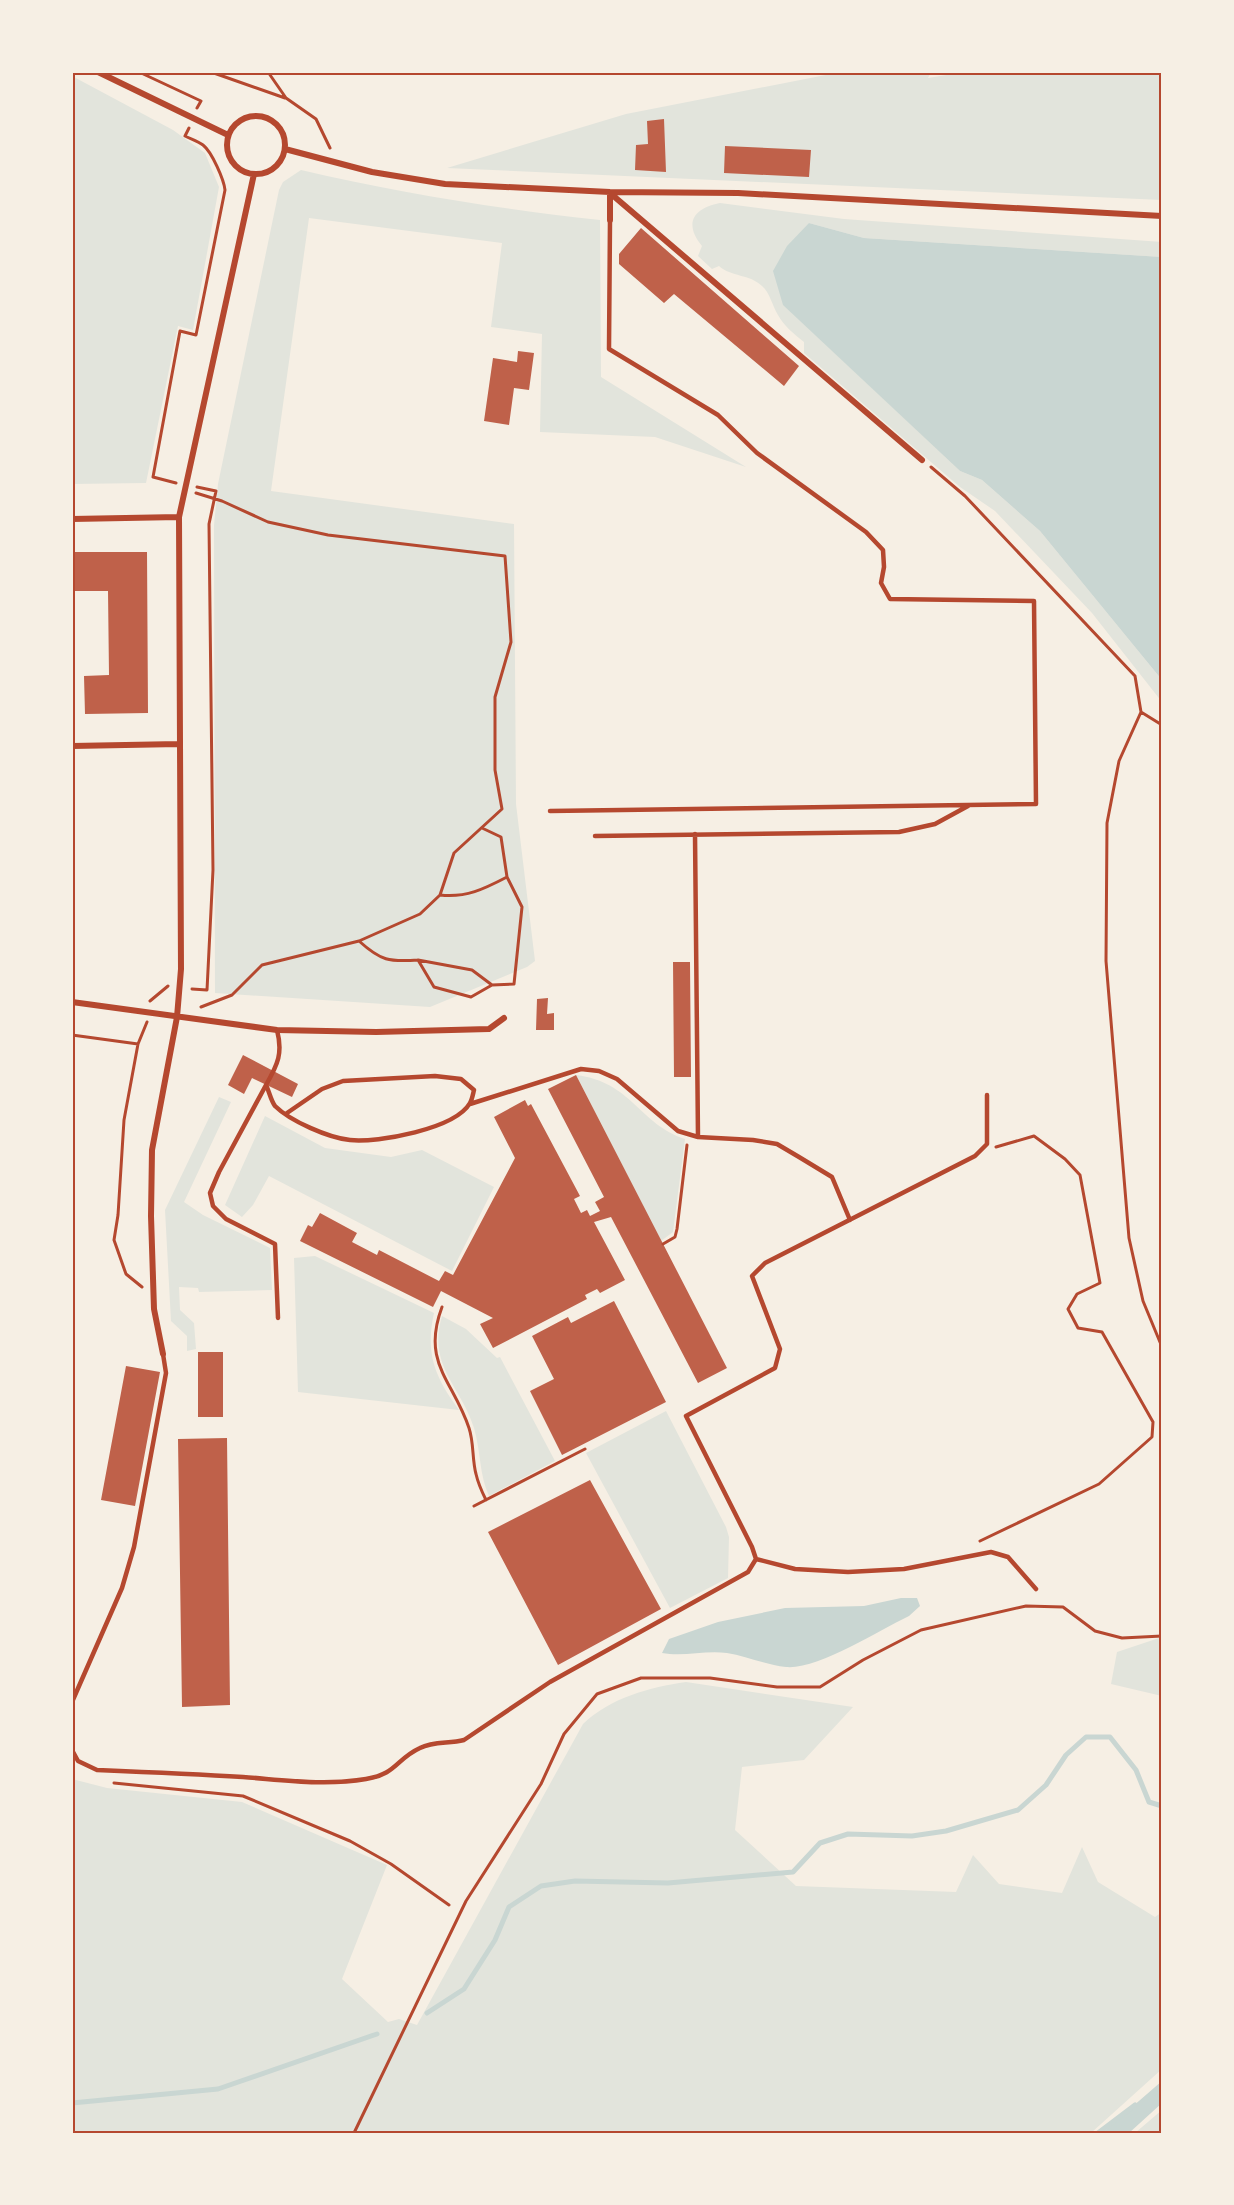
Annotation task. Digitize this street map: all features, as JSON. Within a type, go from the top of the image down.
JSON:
[{"type":"street","points":[[98,72],[228,135]]},
{"type":"street","points":[[249,117],[267,118],[282,131],[285,149],[283,158],[271,170],[254,174],[245,172],[231,160],[228,152],[228,135],[233,126],[249,117]]},
{"type":"street","points":[[285,149],[338,163],[444,184],[610,192],[738,193],[1162,216]]},
{"type":"street","points":[[163,1354],[154,1309],[151,1216],[152,1150],[177,1017],[181,969],[179,517],[254,174]]},
{"type":"street","points":[[609,220],[610,192]]},
{"type":"street","points":[[610,192],[922,460]]},
{"type":"street","points":[[72,519],[179,517]]},
{"type":"street","points":[[72,746],[179,744]]},
{"type":"street","points":[[72,1002],[277,1030],[376,1032],[489,1029],[504,1018]]},
{"type":"lane","points":[[550,811],[1036,804],[1034,601],[890,599],[881,583],[884,567],[883,550],[866,532],[757,453],[718,415],[609,349],[609,220]]},
{"type":"lane","points":[[595,836],[899,832],[935,824],[971,805]]},
{"type":"lane","points":[[695,834],[698,1137]]},
{"type":"lane","points":[[277,1030],[282,1048],[274,1071],[210,1193],[213,1206],[226,1219],[275,1244],[278,1318]]},
{"type":"lane","points":[[266,1085],[274,1105],[306,1126],[348,1140],[383,1140],[418,1132],[454,1117],[470,1104],[581,1069],[599,1071],[617,1079],[678,1131],[698,1137],[753,1140],[777,1144],[832,1177],[850,1220]]},
{"type":"lane","points":[[287,1113],[322,1089],[343,1081],[435,1076],[461,1079],[474,1090],[470,1104]]},
{"type":"lane","points":[[987,1095],[987,1144],[975,1156],[765,1263],[752,1276],[780,1349],[775,1368],[686,1416],[756,1559],[795,1569],[848,1572],[904,1569],[991,1552],[1008,1557],[1036,1589]]},
{"type":"lane","points":[[72,1701],[122,1588],[134,1547],[166,1373],[163,1354]]},
{"type":"lane","points":[[72,1750],[78,1761],[97,1770],[338,1783],[381,1776],[396,1768],[406,1757],[421,1748],[464,1740],[550,1682],[748,1572],[756,1559]]},
{"type":"path","points":[[211,72],[286,98],[316,119],[338,163]]},
{"type":"path","points":[[268,72],[286,98]]},
{"type":"path","points":[[922,460],[965,496],[1135,676],[1141,712],[1119,761],[1107,823],[1106,961],[1129,1238],[1143,1300],[1162,1347]]},
{"type":"path","points":[[184,490],[222,501],[268,522],[328,535],[505,556],[511,642],[495,697],[495,770],[502,808],[454,853],[440,896],[420,914],[358,941],[261,965],[232,995],[199,1008]]},
{"type":"path","points":[[1141,712],[1162,726]]},
{"type":"path","points":[[418,960],[434,987],[471,997],[492,985],[514,984],[522,907],[507,877],[501,837],[482,828]]},
{"type":"path","points":[[440,896],[455,897],[478,892],[507,877]]},
{"type":"path","points":[[358,941],[374,954],[391,962],[418,960],[472,970],[492,985]]},
{"type":"path","points":[[72,1035],[138,1044]]},
{"type":"path","points":[[663,1244],[675,1237],[677,1229],[688,1134]]},
{"type":"path","points":[[976,1543],[1099,1484],[1152,1437],[1152,1422],[1102,1332],[1078,1328],[1068,1308],[1077,1294],[1100,1283],[1080,1175],[1065,1159],[1034,1136],[1009,1145],[982,1150]]},
{"type":"path","points":[[442,1307],[434,1331],[436,1359],[443,1378],[465,1416],[472,1440],[476,1476],[486,1500]]},
{"type":"path","points":[[474,1506],[585,1449]]},
{"type":"path","points":[[354,2133],[466,1901],[541,1784],[564,1734],[597,1695],[641,1678],[710,1678],[777,1687],[820,1687],[862,1660],[921,1630],[1026,1605],[1063,1607],[1095,1631],[1122,1638],[1162,1636]]},
{"type":"path","points":[[108,1782],[243,1796],[350,1841],[391,1864],[449,1905]]},
{"type":"shaded area","points":[[841,72],[931,72],[928,78],[965,72],[1162,72],[1162,200],[447,168],[626,114]]},
{"type":"shaded area","points":[[72,76],[173,130],[205,153],[219,187],[193,330],[178,326],[146,483],[72,484]]},
{"type":"shaded area","points":[[301,170],[450,200],[600,220],[601,377],[746,467],[655,437],[540,432],[542,334],[491,327],[502,243],[309,218],[271,491],[514,524],[516,804],[535,961],[527,967],[430,1007],[215,993],[214,525],[218,484],[279,190],[283,182]]},
{"type":"shaded area","points":[[720,203],[844,219],[1162,242],[1162,257],[864,238],[809,223],[784,305],[960,471],[982,480],[1040,531],[1162,680],[1162,702],[1092,613],[995,511],[960,487],[804,353],[804,342],[783,323],[762,286],[752,279],[729,272],[719,266],[712,269],[698,256],[702,246],[693,230],[694,218],[704,209]]},
{"type":"shaded area","points":[[809,223],[864,238],[1162,257],[1162,680],[1040,531],[982,480],[960,471],[783,305],[773,271],[787,246]]},
{"type":"shaded area","points":[[576,1075],[595,1079],[610,1086],[623,1094],[656,1124],[685,1139],[673,1232],[661,1241]]},
{"type":"shaded area","points":[[219,1097],[231,1102],[184,1202],[203,1215],[270,1248],[272,1290],[199,1292],[198,1288],[179,1287],[180,1310],[194,1323],[196,1349],[187,1351],[187,1336],[171,1321],[165,1210]]},
{"type":"shaded area","points":[[265,1116],[325,1148],[391,1157],[422,1150],[494,1187],[452,1271],[269,1176],[253,1205],[242,1217],[225,1205]]},
{"type":"shaded area","points":[[315,1256],[434,1313],[431,1341],[434,1364],[438,1376],[459,1410],[298,1392],[294,1258]]},
{"type":"shaded area","points":[[442,1316],[466,1329],[497,1358],[500,1357],[555,1461],[489,1496],[483,1479],[474,1428],[442,1362],[439,1333]]},
{"type":"shaded area","points":[[666,1411],[729,1537],[728,1578],[670,1608],[586,1453]]},
{"type":"shaded area","points":[[901,1598],[917,1598],[920,1606],[909,1616],[848,1648],[799,1666],[779,1666],[727,1653],[662,1653],[669,1639],[718,1622],[785,1608],[864,1606]]},
{"type":"shaded area","points":[[1162,1637],[1162,1696],[1111,1684],[1117,1652]]},
{"type":"shaded area","points":[[686,1682],[853,1707],[804,1760],[742,1767],[735,1830],[796,1886],[956,1892],[973,1855],[999,1884],[1062,1893],[1082,1847],[1098,1882],[1155,1917],[1162,1912],[1162,2069],[1091,2133],[72,2133],[72,1779],[107,1788],[242,1802],[387,1865],[342,1979],[388,2022],[399,2019],[417,2025],[583,1724],[605,1707],[631,1695]]},
{"type":"shaded area","points":[[1162,2081],[1162,2103],[1129,2133],[1102,2133]]},
{"type":"shaded area","points":[[1162,2110],[1162,2133],[1135,2133]]},
{"type":"building","points":[[664,119],[666,172],[635,170],[636,145],[648,144],[647,121]]},
{"type":"building","points":[[725,146],[811,150],[809,177],[724,173]]},
{"type":"building","points":[[641,228],[799,366],[784,386],[674,294],[664,303],[619,264],[619,254]]},
{"type":"building","points":[[518,351],[534,353],[529,390],[514,388],[509,425],[484,421],[493,358],[517,362]]},
{"type":"building","points":[[72,552],[147,552],[148,713],[85,714],[84,676],[109,675],[108,591],[72,591]]},
{"type":"building","points":[[673,962],[690,962],[691,1077],[674,1077]]},
{"type":"building","points":[[548,998],[547,1014],[554,1013],[554,1030],[536,1030],[537,999]]},
{"type":"building","points":[[243,1055],[298,1084],[292,1097],[252,1078],[244,1094],[228,1085]]},
{"type":"building","points":[[576,1075],[727,1368],[698,1383],[611,1217],[594,1222],[625,1280],[600,1293],[597,1289],[585,1295],[587,1299],[493,1348],[480,1324],[493,1318],[441,1291],[433,1307],[300,1241],[308,1225],[312,1227],[320,1213],[357,1233],[352,1242],[377,1255],[379,1250],[439,1281],[445,1271],[453,1275],[515,1158],[494,1117],[525,1100],[528,1106],[531,1104],[580,1196],[574,1199],[581,1213],[587,1210],[590,1216],[600,1211],[595,1202],[604,1197],[548,1089]]},
{"type":"building","points":[[614,1301],[666,1402],[562,1455],[530,1391],[554,1379],[532,1336],[568,1317],[571,1323]]},
{"type":"building","points":[[198,1352],[223,1352],[223,1417],[198,1417]]},
{"type":"building","points":[[126,1366],[160,1372],[135,1506],[101,1500]]},
{"type":"building","points":[[227,1438],[230,1705],[182,1707],[178,1439]]},
{"type":"building","points":[[590,1480],[661,1609],[558,1665],[488,1532]]},
{"type":"waterway","points":[[427,2013],[464,1989],[495,1940],[509,1907],[541,1886],[575,1881],[668,1883],[793,1872],[820,1843],[848,1834],[912,1836],[946,1831],[1018,1810],[1046,1785],[1066,1755],[1086,1737],[1110,1737],[1136,1770],[1149,1802],[1162,1806]]},
{"type":"waterway","points":[[72,2103],[218,2089],[377,2034]]},
{"type":"waterway","points":[[1098,2133],[1135,2105]]}]
